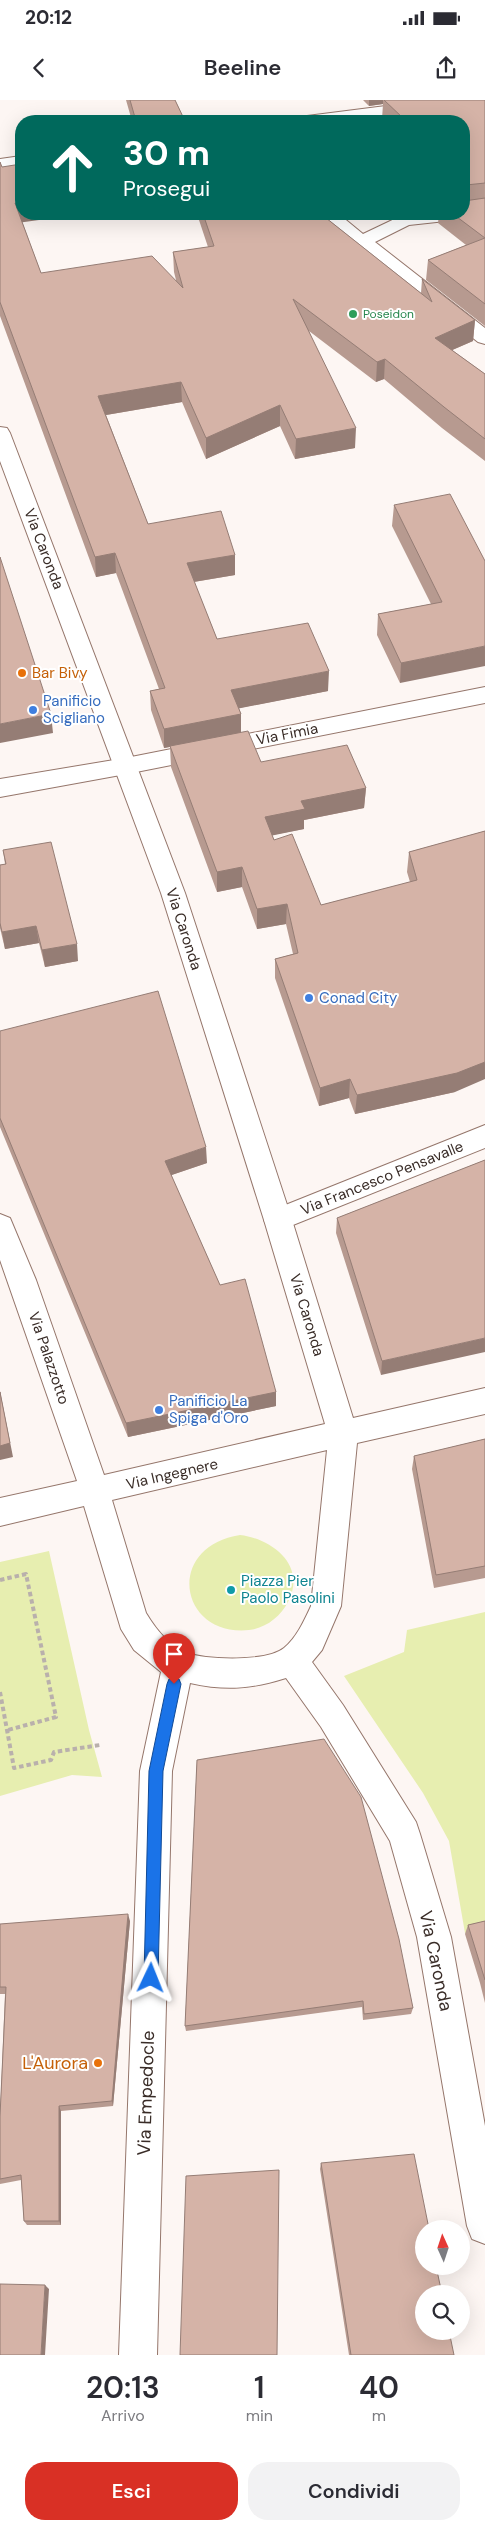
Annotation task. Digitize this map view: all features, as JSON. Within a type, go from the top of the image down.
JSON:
[{"type":"main road","points":[[355,115],[476,100]]},
{"type":"main road","points":[[0,164],[15,162]]},
{"type":"main road","points":[[337,220],[361,242],[485,338]]},
{"type":"main road","points":[[361,242],[405,220]]},
{"type":"main road","name":"Via Caronda","points":[[0,433],[173,893],[278,1220],[343,1434]]},
{"type":"main road","name":"Via Fimia","points":[[0,788],[126,766],[485,694]]},
{"type":"main road","name":"Via Francesco Pensavalle","points":[[278,1220],[485,1136]]},
{"type":"main road","name":"Via Palazzotto","points":[[0,1226],[22,1280],[95,1491],[132,1619],[145,1640],[178,1666]]},
{"type":"main road","name":"Via Ingegnere","points":[[0,1512],[485,1401]]},
{"type":"main road","points":[[178,1666],[218,1674],[257,1672],[293,1661],[312,1640],[326,1606],[343,1434]]},
{"type":"main road","name":"Via Caronda","points":[[293,1661],[332,1716],[404,1834],[434,1937],[485,2226]]},
{"type":"main road","name":"Via Empedocle","points":[[138,2355],[153,1919],[156,1771],[178,1666]]},
{"type":"path","points":[[0,1580],[26,1574],[56,1717],[8,1730]]},
{"type":"path","points":[[0,1692],[14,1768],[51,1760],[54,1752],[100,1745]]},
{"type":"green space","points":[[240,1535],[264,1542],[275,1548],[284,1556],[290,1566],[293,1577],[293,1589],[288,1602],[281,1612],[267,1624],[249,1630],[225,1628],[207,1620],[195,1606],[190,1590],[191,1572],[200,1556],[216,1543]]},
{"type":"green space","points":[[49,1551],[89,1730],[102,1777],[72,1775],[0,1796],[0,1562]]},
{"type":"green space","points":[[485,1612],[485,1927],[465,1933],[449,1841],[423,1793],[344,1676],[404,1652],[407,1630]]},
{"type":"building","points":[[130,100],[175,100],[182,115],[134,115]]},
{"type":"building","points":[[384,100],[485,100],[485,183],[470,185],[470,115],[400,115]]},
{"type":"building","points":[[0,162],[2,167],[15,165],[15,220],[21,220],[41,273],[152,256],[183,288],[173,252],[214,246],[205,220],[329,220],[432,302],[422,279],[475,320],[435,338],[485,374],[485,439],[385,359],[377,362],[293,299],[356,428],[296,439],[280,405],[206,438],[181,382],[98,396],[148,524],[221,511],[235,555],[187,563],[217,639],[308,623],[329,671],[231,690],[241,714],[164,729],[150,691],[165,688],[115,553],[95,557],[0,302]]},
{"type":"building","points":[[485,198],[485,238],[461,220],[470,220],[470,200]]},
{"type":"building","points":[[485,238],[485,304],[428,260]]},
{"type":"building","points":[[450,494],[485,561],[485,646],[401,663],[378,614],[442,602],[394,505]]},
{"type":"building","points":[[0,557],[51,714],[0,724]]},
{"type":"building","points":[[248,731],[261,762],[347,745],[366,788],[301,801],[305,809],[265,817],[274,840],[292,834],[321,905],[417,880],[409,852],[485,831],[485,1062],[457,1073],[357,1095],[350,1079],[320,1088],[275,959],[298,953],[287,904],[257,909],[242,867],[217,872],[170,746]]},
{"type":"building","points":[[51,842],[77,944],[42,950],[36,926],[2,932],[0,923],[0,865],[6,864],[3,850]]},
{"type":"building","points":[[158,991],[206,1147],[165,1161],[220,1285],[245,1279],[276,1392],[126,1423],[0,1118],[0,1031]]},
{"type":"building","points":[[485,1160],[485,1338],[382,1361],[337,1218]]},
{"type":"building","points":[[0,1392],[10,1443],[0,1446]]},
{"type":"building","points":[[485,1439],[485,1566],[436,1575],[414,1456]]},
{"type":"building","points":[[324,1739],[361,1797],[399,1939],[413,2008],[364,2014],[363,2001],[185,2026],[197,1760]]},
{"type":"building","points":[[128,1914],[112,2101],[59,2106],[59,2221],[24,2221],[21,2175],[0,2179],[0,2116],[6,1987],[0,1987],[0,1924]]},
{"type":"building","points":[[485,1921],[485,1980],[468,1925]]},
{"type":"building","points":[[414,2154],[427,2220],[415,2220],[415,2275],[438,2275],[440,2285],[415,2285],[415,2340],[451,2340],[454,2355],[351,2355],[321,2163]]},
{"type":"building","points":[[279,2170],[277,2355],[180,2355],[186,2176]]},
{"type":"building","points":[[0,2284],[45,2285],[41,2355],[0,2355]]},
{"type":"place","name":"Poseidon","points":[[353,314]]},
{"type":"place","name":"Bar Bivy","points":[[22,673]]},
{"type":"place","name":"Panificio Scigliano","points":[[33,710]]},
{"type":"place","name":"Conad City","points":[[309,998]]},
{"type":"place","name":"Panificio La Spiga d'Oro","points":[[159,1410]]},
{"type":"place","name":"Piazza Pier Paolo Pasolini","points":[[231,1590]]},
{"type":"place","name":"L'Aurora","points":[[98,2063]]},
{"type":"route","points":[[151,1978],[156,1771],[174,1684]]}]
